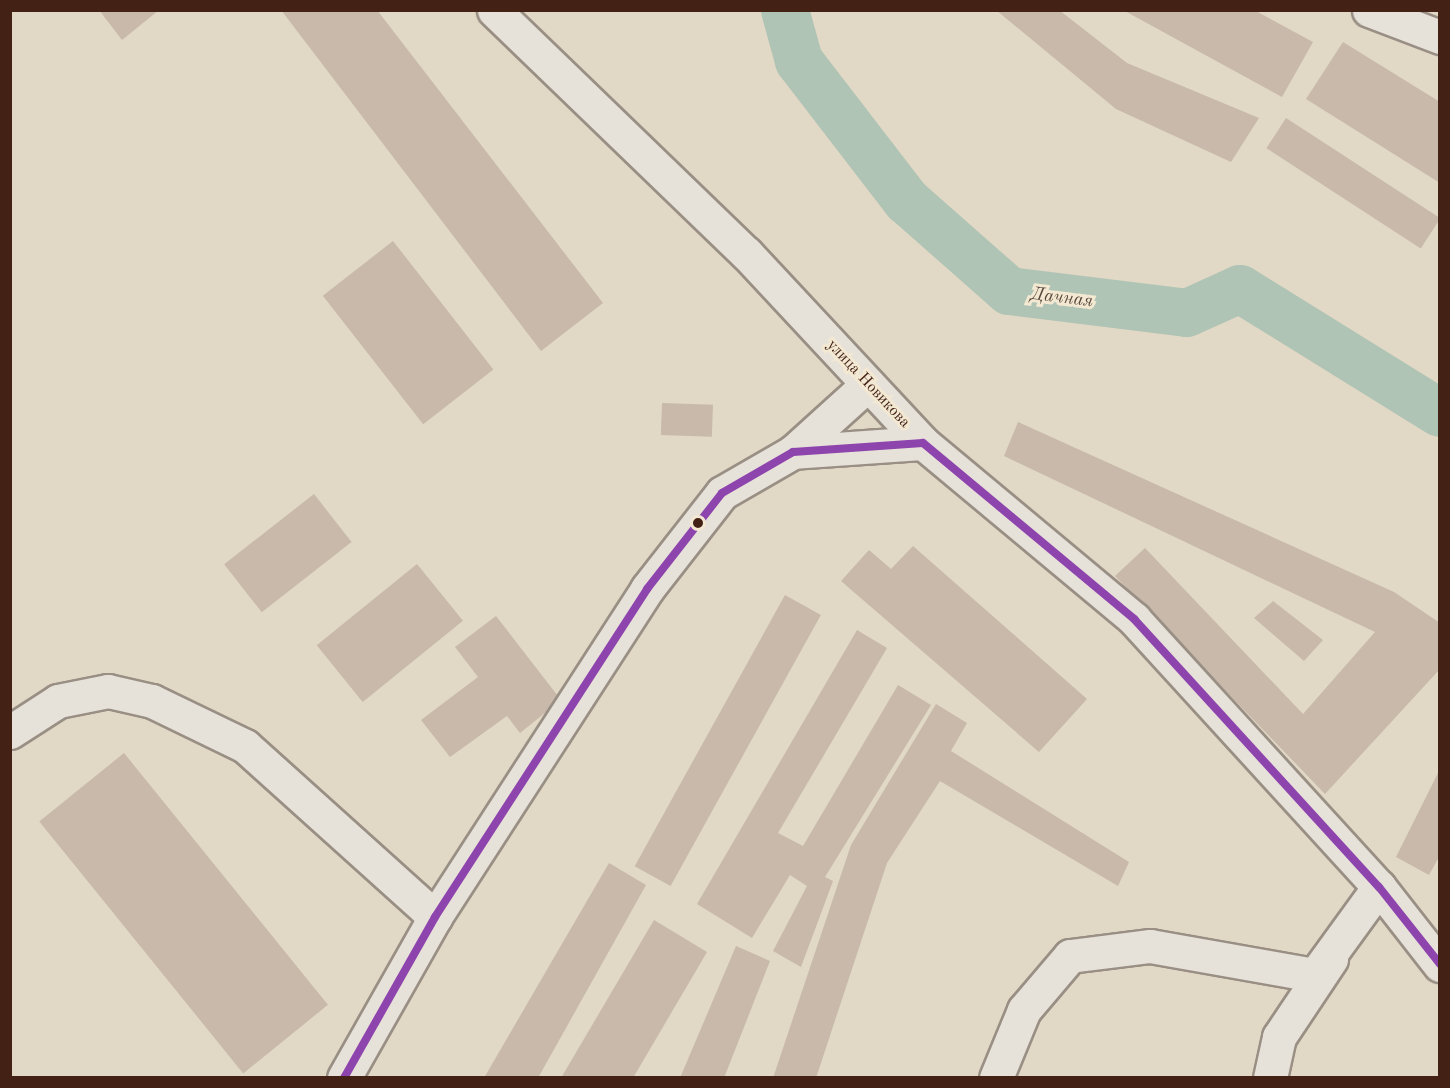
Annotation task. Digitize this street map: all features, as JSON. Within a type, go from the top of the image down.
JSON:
[{"type":"street","name":"улица Новикова","points":[[495,10],[746,253],[924,443],[1134,619],[1379,887],[1440,965]]},
{"type":"street","points":[[1369,10],[1440,37]]},
{"type":"street","points":[[344,1077],[435,917],[646,589],[722,493],[793,452],[868,384]]},
{"type":"street","points":[[793,452],[924,443]]},
{"type":"street","points":[[10,732],[58,701],[108,691],[152,700],[245,746],[435,917]]},
{"type":"street","points":[[996,1077],[1024,1010],[1070,956],[1150,946],[1315,975],[1379,887]]},
{"type":"street","points":[[1270,1077],[1279,1037],[1379,887]]},
{"type":"building","points":[[99,10],[159,10],[122,40]]},
{"type":"building","points":[[281,10],[377,10],[603,303],[541,351]]},
{"type":"building","points":[[996,10],[1059,10],[1127,63],[1259,118],[1231,162],[1116,109]]},
{"type":"building","points":[[1123,10],[1254,10],[1313,42],[1282,97]]},
{"type":"building","points":[[1343,42],[1440,102],[1440,183],[1306,99]]},
{"type":"building","points":[[1286,118],[1440,218],[1421,248],[1266,148]]},
{"type":"building","points":[[393,241],[493,369],[423,424],[323,296]]},
{"type":"building","points":[[662,403],[713,405],[712,437],[661,435]]},
{"type":"building","points":[[1018,422],[1394,592],[1440,623],[1440,669],[1325,794],[1115,576],[1145,548],[1303,714],[1375,632],[1004,456]]},
{"type":"building","points":[[314,494],[352,542],[262,612],[224,564]]},
{"type":"building","points":[[913,546],[1087,699],[1039,752],[841,581],[869,550],[891,569]]},
{"type":"building","points":[[417,564],[463,621],[363,702],[317,645]]},
{"type":"building","points":[[785,595],[821,615],[671,886],[635,866]]},
{"type":"building","points":[[1273,601],[1323,640],[1304,661],[1254,618]]},
{"type":"building","points":[[496,616],[561,700],[520,733],[507,716],[450,757],[421,720],[478,677],[455,647]]},
{"type":"building","points":[[857,630],[887,648],[778,833],[803,846],[898,685],[931,705],[825,877],[833,881],[801,967],[773,951],[807,886],[790,875],[752,938],[697,904]]},
{"type":"building","points":[[936,704],[967,723],[951,751],[1129,862],[1118,886],[940,781],[887,863],[816,1078],[773,1078],[851,845]]},
{"type":"building","points":[[124,753],[328,1005],[243,1073],[39,822]]},
{"type":"building","points":[[1440,769],[1440,855],[1429,875],[1396,857]]},
{"type":"building","points":[[609,863],[646,885],[538,1078],[484,1078]]},
{"type":"building","points":[[654,920],[707,952],[633,1078],[561,1078]]},
{"type":"building","points":[[736,946],[770,961],[724,1078],[680,1078]]},
{"type":"waterway","name":"Дачная","points":[[785,10],[799,61],[907,201],[1009,291],[1187,313],[1240,289],[1440,413]]},
{"type":"transit line","points":[[923,443],[1134,619],[1379,887],[1440,964]]},
{"type":"transit line","points":[[344,1078],[435,917],[647,589],[722,493],[793,452],[923,443]]}]
